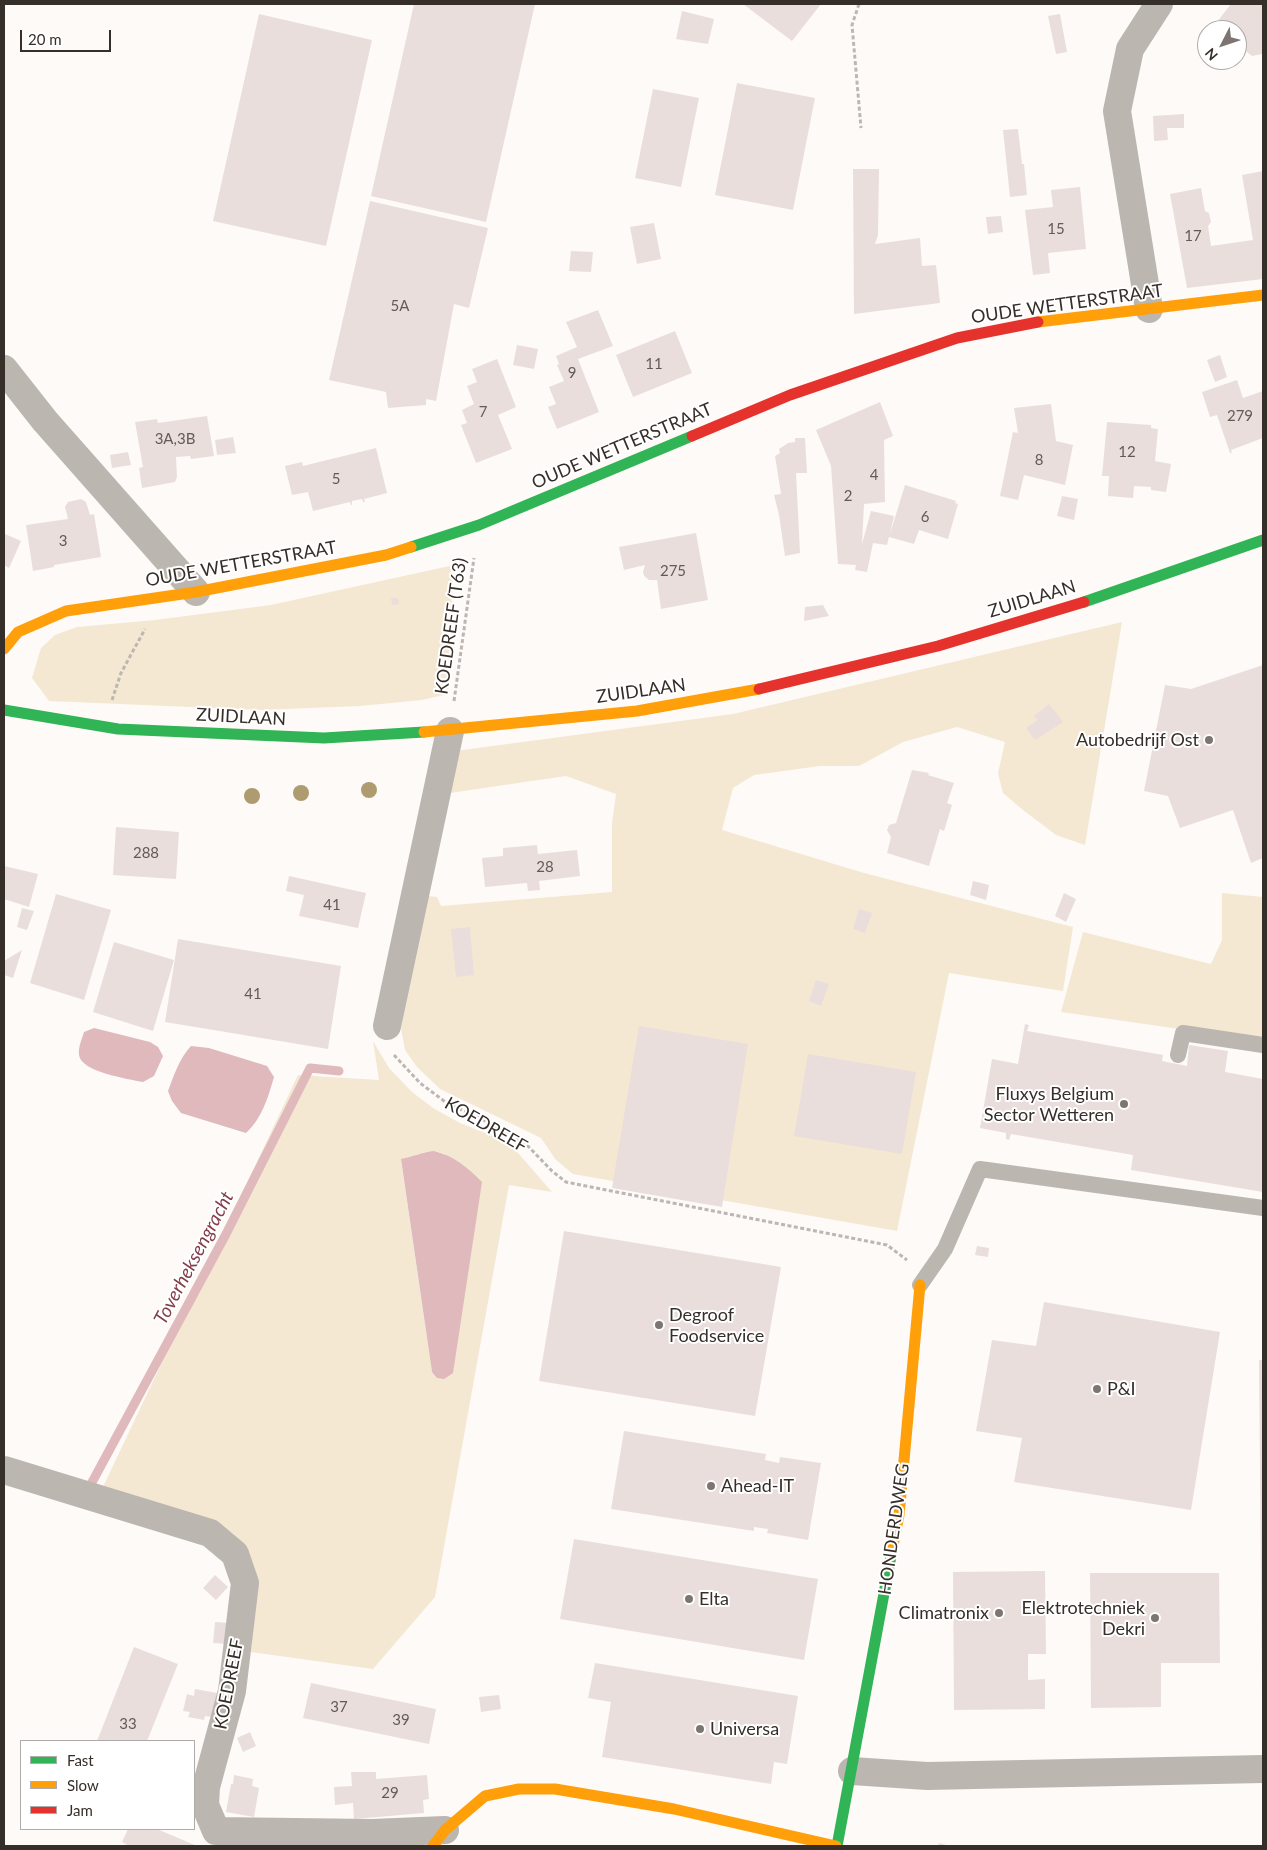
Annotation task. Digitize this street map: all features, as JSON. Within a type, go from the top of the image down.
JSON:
[{"type":"street","points":[[1149,309],[1116,111],[1130,49],[1159,4]]},
{"type":"street","name":"OUDE WETTERSTRAAT","points":[[4,649],[18,632],[66,611],[196,592],[386,555],[479,525],[790,395],[957,338],[1059,319],[1263,295]]},
{"type":"street","points":[[4,369],[45,421],[196,592]]},
{"type":"street","name":"ZUIDLAAN","points":[[4,710],[118,729],[324,738],[450,731],[637,711],[775,686],[938,646],[1092,600],[1263,540]]},
{"type":"street","points":[[387,1026],[450,731]]},
{"type":"street","name":"HONDERDWEG","points":[[439,1838],[485,1796],[519,1789],[554,1789],[674,1809],[837,1846],[899,1515],[920,1285]]},
{"type":"street","name":"KOEDREEF","points":[[4,1470],[210,1533],[235,1554],[245,1583],[233,1681],[206,1787],[205,1805],[216,1831],[372,1834],[439,1838]]},
{"type":"street","points":[[852,1771],[927,1776],[1263,1770]]},
{"type":"lane","points":[[1178,1055],[1183,1033],[1263,1045]]},
{"type":"lane","points":[[920,1285],[945,1249],[980,1169],[1263,1208]]},
{"type":"path","points":[[859,4],[852,25],[862,128]]},
{"type":"path","name":"KOEDREEF (T63)","points":[[450,731],[479,525]]},
{"type":"path","points":[[102,726],[121,673],[145,629],[150,624]]},
{"type":"path","name":"KOEDREEF","points":[[387,1026],[394,1056],[420,1083],[448,1104],[480,1118],[525,1143],[552,1171],[566,1182],[888,1245],[907,1260],[920,1285]]},
{"type":"shaded area","points":[[454,565],[448,694],[422,700],[360,706],[262,710],[49,701],[32,678],[41,648],[55,635],[77,627],[155,620],[271,605]]},
{"type":"shaded area","points":[[1122,622],[1085,845],[1056,835],[1003,793],[998,773],[1005,742],[957,727],[903,742],[859,766],[820,766],[754,775],[733,788],[722,830],[864,873],[1073,927],[1063,991],[949,973],[897,1231],[573,1174],[556,1160],[541,1138],[440,1089],[417,1067],[405,1050],[401,1029],[405,997],[428,896],[437,897],[441,906],[612,892],[612,823],[616,794],[566,776],[450,793],[455,751],[733,714]]},
{"type":"shaded area","points":[[1222,893],[1263,897],[1263,1041],[1061,1012],[1083,932],[1211,964],[1222,940]]},
{"type":"shaded area","points":[[94,1028],[150,1042],[158,1047],[163,1056],[154,1076],[143,1082],[106,1074],[88,1066],[82,1061],[79,1049],[84,1032]]},
{"type":"shaded area","points":[[373,1041],[389,1068],[412,1092],[433,1108],[460,1123],[500,1139],[519,1154],[552,1192],[509,1185],[435,1597],[373,1669],[251,1652],[254,1588],[249,1564],[102,1489],[298,1075],[379,1080]],"holes":[[[434,1151],[445,1154],[432,1372],[401,1160],[417,1154]]]},
{"type":"shaded area","points":[[191,1046],[209,1048],[267,1066],[274,1077],[267,1100],[260,1114],[246,1133],[181,1113],[172,1101],[168,1091],[180,1062]]},
{"type":"shaded area","points":[[434,1151],[460,1163],[482,1182],[453,1373],[444,1379],[437,1378],[432,1372],[401,1159]]},
{"type":"building","points":[[414,4],[535,4],[486,222],[371,196]]},
{"type":"building","points":[[743,4],[821,4],[792,41]]},
{"type":"building","points":[[1231,4],[1263,4],[1263,53],[1252,56],[1247,52],[1247,20],[1218,20]]},
{"type":"building","points":[[682,11],[714,19],[708,44],[676,39]]},
{"type":"building","points":[[259,14],[372,40],[326,246],[213,221]]},
{"type":"building","points":[[1060,14],[1067,52],[1056,54],[1048,16]]},
{"type":"building","points":[[737,83],[815,98],[793,210],[715,195]]},
{"type":"building","points":[[653,89],[699,98],[681,187],[635,178]]},
{"type":"building","points":[[1184,114],[1184,128],[1167,128],[1168,140],[1154,141],[1153,116]]},
{"type":"building","points":[[1018,129],[1027,195],[1010,197],[1003,130]]},
{"type":"building","points":[[853,169],[879,169],[878,235],[875,244],[920,238],[922,266],[936,265],[940,303],[854,314]]},
{"type":"building","points":[[1263,171],[1263,279],[1187,288],[1170,194],[1201,188],[1205,211],[1209,213],[1211,222],[1208,226],[1211,246],[1253,240],[1242,175]]},
{"type":"building","points":[[1080,187],[1086,249],[1048,253],[1050,273],[1033,275],[1025,210],[1053,207],[1051,190]]},
{"type":"building","points":[[370,201],[488,228],[469,308],[454,304],[436,401],[426,399],[426,405],[388,408],[386,392],[329,380]]},
{"type":"building","points":[[1001,216],[1003,232],[988,234],[986,217]]},
{"type":"building","points":[[654,223],[661,259],[637,264],[630,227]]},
{"type":"building","points":[[571,251],[593,252],[591,272],[569,271]]},
{"type":"building","points":[[598,310],[613,346],[578,359],[599,412],[557,429],[548,407],[556,404],[549,387],[564,381],[557,365],[559,364],[556,356],[577,347],[566,322]]},
{"type":"building","points":[[675,331],[692,373],[633,397],[616,355]]},
{"type":"building","points":[[517,345],[538,349],[534,369],[513,365]]},
{"type":"building","points":[[1220,355],[1227,377],[1215,382],[1207,360]]},
{"type":"building","points":[[497,359],[516,407],[498,415],[512,449],[476,463],[461,425],[467,423],[462,410],[474,404],[467,386],[477,382],[472,369]]},
{"type":"building","points":[[1237,380],[1243,398],[1263,391],[1263,438],[1231,450],[1232,453],[1230,453],[1217,415],[1210,417],[1202,392]]},
{"type":"building","points":[[880,402],[893,436],[884,440],[885,502],[864,504],[862,544],[871,511],[894,516],[890,534],[905,485],[956,501],[955,503],[958,504],[948,539],[919,530],[914,544],[889,537],[887,545],[873,543],[867,572],[855,570],[856,565],[838,564],[831,466],[816,430]]},
{"type":"building","points":[[1051,404],[1056,441],[1073,445],[1065,485],[1024,475],[1018,500],[1000,496],[1013,432],[1018,433],[1014,408]]},
{"type":"building","points":[[207,416],[214,456],[191,459],[190,456],[176,457],[177,477],[175,482],[142,488],[139,468],[143,467],[135,422],[157,419],[158,423]]},
{"type":"building","points":[[1107,422],[1151,425],[1151,428],[1158,429],[1155,461],[1171,464],[1166,492],[1151,490],[1151,487],[1134,486],[1133,498],[1108,496],[1109,476],[1102,476]]},
{"type":"building","points":[[233,437],[236,453],[217,455],[215,440]]},
{"type":"building","points":[[795,438],[805,438],[807,473],[796,473],[800,553],[785,556],[774,495],[781,494],[775,456],[780,453],[779,449],[788,443],[795,442]]},
{"type":"building","points":[[376,448],[387,493],[364,499],[365,502],[362,499],[352,501],[352,505],[350,502],[313,511],[308,492],[292,495],[285,466],[302,462],[303,466]]},
{"type":"building","points":[[128,452],[131,465],[112,468],[110,455]]},
{"type":"building","points":[[1062,496],[1078,499],[1074,520],[1057,516]]},
{"type":"building","points":[[81,499],[86,502],[90,515],[94,514],[101,557],[54,565],[54,567],[33,571],[26,525],[68,519],[65,507],[68,502]]},
{"type":"building","points":[[696,533],[708,600],[661,609],[657,580],[649,580],[644,576],[645,565],[624,570],[619,547]]},
{"type":"building","points":[[5,534],[21,541],[9,568],[4,565]]},
{"type":"building","points":[[391,598],[398,598],[399,604],[392,605]]},
{"type":"building","points":[[823,605],[829,616],[804,621],[805,607]]},
{"type":"building","name":"Autobedrijf Ost","points":[[1263,665],[1263,858],[1251,863],[1233,810],[1180,828],[1168,796],[1144,791],[1165,685],[1191,689]]},
{"type":"building","points":[[1049,704],[1063,722],[1035,740],[1026,728],[1038,720],[1034,716]]},
{"type":"building","points":[[912,770],[929,773],[928,775],[954,783],[947,803],[952,805],[944,831],[940,829],[929,866],[887,853],[891,837],[887,830],[889,825],[896,823]]},
{"type":"building","points":[[116,827],[179,832],[176,879],[113,875]]},
{"type":"building","points":[[537,845],[538,854],[577,850],[580,876],[539,881],[540,890],[528,891],[527,883],[485,887],[482,858],[503,856],[503,848]]},
{"type":"building","points":[[4,866],[38,874],[29,907],[4,899]]},
{"type":"building","points":[[289,876],[366,893],[358,928],[299,916],[304,895],[286,891]]},
{"type":"building","points":[[973,881],[989,885],[986,900],[970,895]]},
{"type":"building","points":[[1064,893],[1076,899],[1066,922],[1055,916]]},
{"type":"building","points":[[56,894],[111,910],[84,1000],[30,983]]},
{"type":"building","points":[[22,908],[34,911],[27,930],[17,927]]},
{"type":"building","points":[[859,909],[872,913],[865,933],[853,929]]},
{"type":"building","points":[[470,927],[474,975],[456,977],[451,929]]},
{"type":"building","points":[[178,939],[341,966],[328,1049],[165,1022]]},
{"type":"building","points":[[114,942],[174,960],[153,1031],[93,1012]]},
{"type":"building","points":[[22,950],[13,978],[4,975],[4,961]]},
{"type":"building","points":[[816,980],[829,984],[821,1006],[809,1001]]},
{"type":"building","name":"Fluxys Belgium Sector Wetteren","points":[[1025,1024],[1029,1025],[1027,1031],[1163,1055],[1162,1061],[1187,1066],[1189,1045],[1228,1051],[1225,1072],[1263,1079],[1263,1192],[1131,1170],[1133,1155],[1011,1134],[1009,1140],[1006,1139],[1006,1133],[980,1128],[992,1059],[1018,1064]]},
{"type":"building","points":[[639,1026],[748,1044],[722,1207],[612,1188]]},
{"type":"building","points":[[808,1054],[916,1072],[902,1154],[794,1136]]},
{"type":"building","name":"Degroof Foodservice","points":[[564,1231],[781,1267],[755,1416],[539,1381]]},
{"type":"building","points":[[977,1246],[989,1248],[988,1257],[975,1255]]},
{"type":"building","name":"P&I","points":[[1044,1302],[1220,1332],[1191,1510],[1014,1482],[1022,1438],[976,1431],[992,1340],[1036,1346]]},
{"type":"building","points":[[1259,1360],[1263,1360],[1263,1696],[1262,1696]]},
{"type":"building","name":"Ahead-IT","points":[[624,1431],[766,1454],[765,1460],[779,1463],[780,1457],[821,1463],[808,1540],[767,1533],[768,1529],[754,1527],[754,1531],[611,1509]]},
{"type":"building","name":"Elta","points":[[574,1539],[818,1579],[804,1660],[560,1619]]},
{"type":"building","name":"Climatronix","points":[[1045,1571],[1046,1654],[1028,1654],[1028,1680],[1045,1679],[1045,1709],[954,1710],[953,1572]]},
{"type":"building","name":"Elektrotechniek Dekri","points":[[1090,1573],[1219,1573],[1220,1663],[1161,1663],[1161,1707],[1091,1708]]},
{"type":"building","points":[[215,1575],[228,1587],[216,1600],[203,1588]]},
{"type":"building","points":[[215,1622],[230,1623],[228,1644],[213,1643]]},
{"type":"building","points":[[134,1647],[178,1664],[147,1740],[97,1740]]},
{"type":"building","name":"Universa","points":[[595,1663],[798,1696],[787,1764],[774,1762],[771,1784],[602,1757],[611,1702],[588,1698]]},
{"type":"building","points":[[311,1683],[436,1709],[429,1744],[303,1718]]},
{"type":"building","points":[[195,1689],[217,1693],[212,1717],[205,1716],[204,1720],[188,1717],[190,1712],[183,1711],[187,1694],[194,1696]]},
{"type":"building","points":[[499,1695],[501,1709],[481,1712],[479,1697]]},
{"type":"building","points":[[250,1732],[256,1746],[243,1752],[237,1738]]},
{"type":"building","points":[[351,1772],[376,1772],[376,1779],[427,1775],[429,1799],[423,1800],[424,1813],[354,1819],[353,1803],[335,1805],[334,1787],[352,1786]]},
{"type":"building","points":[[234,1775],[253,1779],[252,1786],[259,1788],[254,1817],[226,1812]]},
{"type":"building","points":[[128,1830],[159,1830],[197,1846],[129,1846],[122,1842]]},
{"type":"building","points":[[939,1843],[950,1846],[938,1846]]},
{"type":"waterway","name":"Toverheksengracht","points":[[90,1486],[226,1234],[310,1068],[339,1071]]},
{"type":"traffic: fast","points":[[411,547],[479,525],[692,436]]},
{"type":"traffic: fast","points":[[1084,602],[1263,540]]},
{"type":"traffic: fast","points":[[4,710],[118,729],[324,738],[424,732]]},
{"type":"traffic: fast","points":[[836,1846],[891,1556]]},
{"type":"traffic: slow","points":[[1038,322],[1263,295]]},
{"type":"traffic: slow","points":[[4,649],[18,632],[66,611],[196,592],[386,555],[411,547]]},
{"type":"traffic: slow","points":[[424,732],[637,711],[759,689]]},
{"type":"traffic: slow","points":[[891,1556],[899,1515],[920,1285]]},
{"type":"traffic: slow","points":[[433,1846],[445,1830],[485,1796],[519,1789],[555,1789],[674,1809],[836,1846]]},
{"type":"traffic: jam","points":[[692,436],[790,395],[957,338],[1038,322]]},
{"type":"traffic: jam","points":[[759,689],[938,646],[1084,602]]},
{"type":"place","name":"Autobedrijf Ost","points":[[1209,740]]},
{"type":"place","name":"Fluxys Belgium Sector Wetteren","points":[[1124,1104]]},
{"type":"place","name":"Degroof Foodservice","points":[[659,1325]]},
{"type":"place","name":"P&I","points":[[1097,1389]]},
{"type":"place","name":"Ahead-IT","points":[[711,1486]]},
{"type":"place","name":"Elta","points":[[689,1599]]},
{"type":"place","name":"Climatronix","points":[[999,1613]]},
{"type":"place","name":"Elektrotechniek Dekri","points":[[1155,1618]]},
{"type":"place","name":"Universa","points":[[700,1729]]}]
